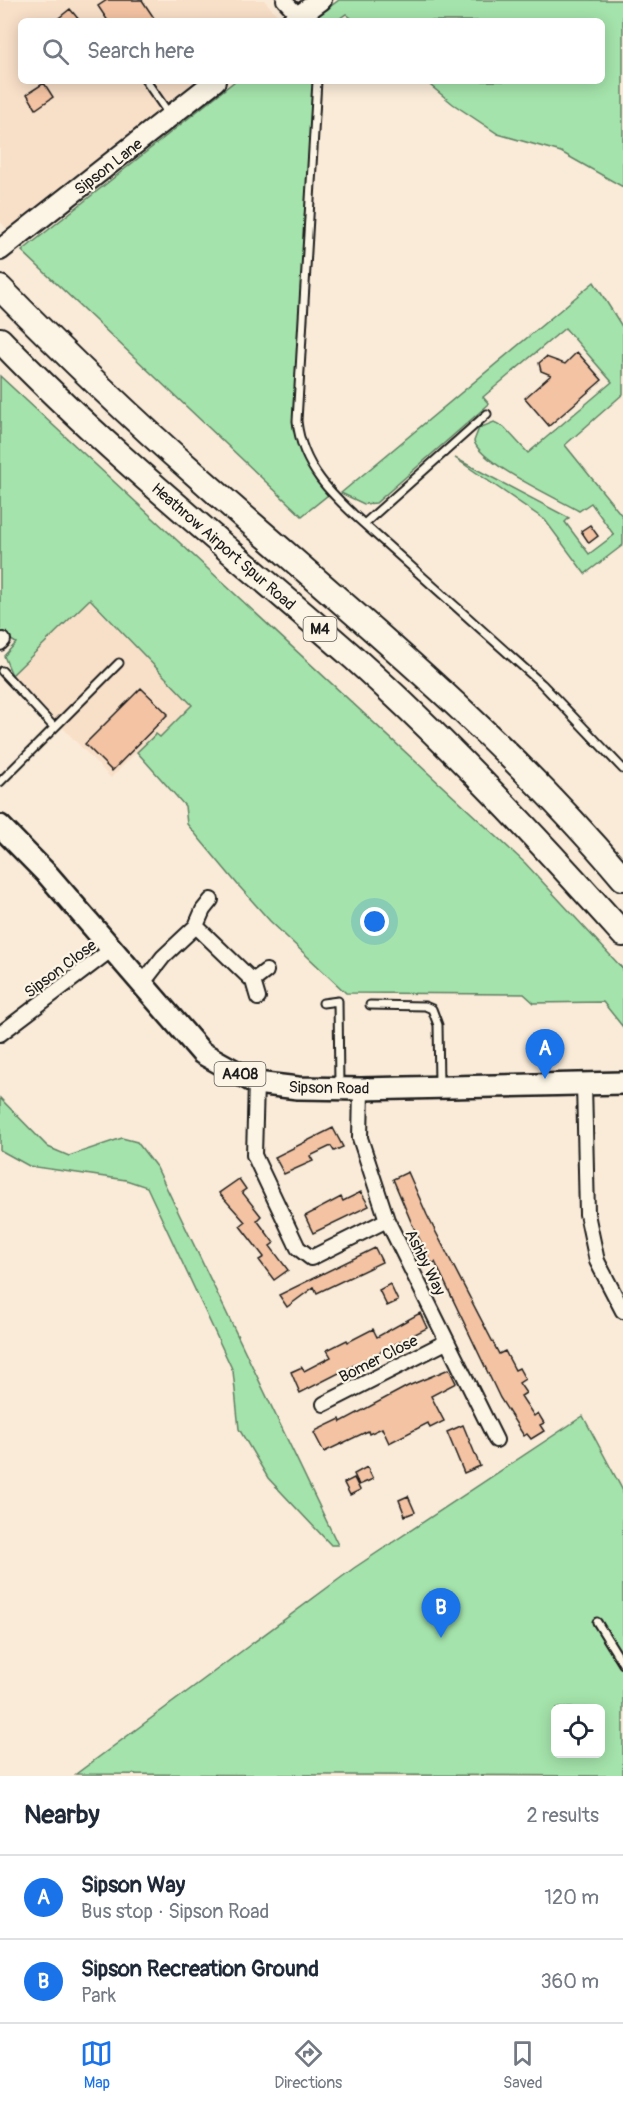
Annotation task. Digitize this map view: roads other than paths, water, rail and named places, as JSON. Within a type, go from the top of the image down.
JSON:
[{"type":"highway","name":"M4","points":[[0,288],[64,354],[194,473],[439,687],[524,772],[623,878]]},
{"type":"highway","name":"Heathrow Airport Spur Road","points":[[0,340],[125,461],[354,658],[452,750],[529,829],[623,934]]},
{"type":"main road","name":"Sipson Road","points":[[0,826],[48,875],[202,1053],[256,1083],[298,1088],[361,1089],[623,1083]]},
{"type":"street","points":[[284,0],[297,18]]},
{"type":"street","points":[[299,18],[321,0]]},
{"type":"street","name":"Sipson Lane","points":[[0,250],[211,84]]},
{"type":"street","points":[[142,984],[164,957],[196,926],[203,910],[211,900]]},
{"type":"street","points":[[196,926],[253,981],[258,998]]},
{"type":"street","name":"Sipson Close","points":[[0,1034],[112,949]]},
{"type":"street","points":[[253,981],[266,971]]},
{"type":"street","points":[[256,1083],[254,1155],[298,1248],[311,1258],[387,1220]]},
{"type":"street","points":[[584,1084],[587,1214],[597,1261],[623,1311]]},
{"type":"street","name":"Ashby Way","points":[[361,1089],[360,1137],[387,1220],[496,1440]]},
{"type":"street","name":"Bomer Close","points":[[324,1404],[446,1342]]},
{"type":"lane","points":[[148,84],[171,116]]},
{"type":"lane","points":[[317,84],[297,422],[302,447],[326,489],[542,684],[623,769]]},
{"type":"lane","points":[[364,524],[487,414]]},
{"type":"lane","points":[[0,782],[53,726],[119,663]]},
{"type":"lane","points":[[2,671],[53,726]]},
{"type":"lane","points":[[323,1003],[338,1001],[339,1088]]},
{"type":"lane","points":[[370,1005],[425,1006],[432,1009],[438,1025],[439,1087]]},
{"type":"lane","points":[[597,1622],[623,1664]]},
{"type":"place","name":"Sipson Way","points":[[545,1079]]},
{"type":"place","name":"Sipson Recreation Ground","points":[[441,1638]]}]
